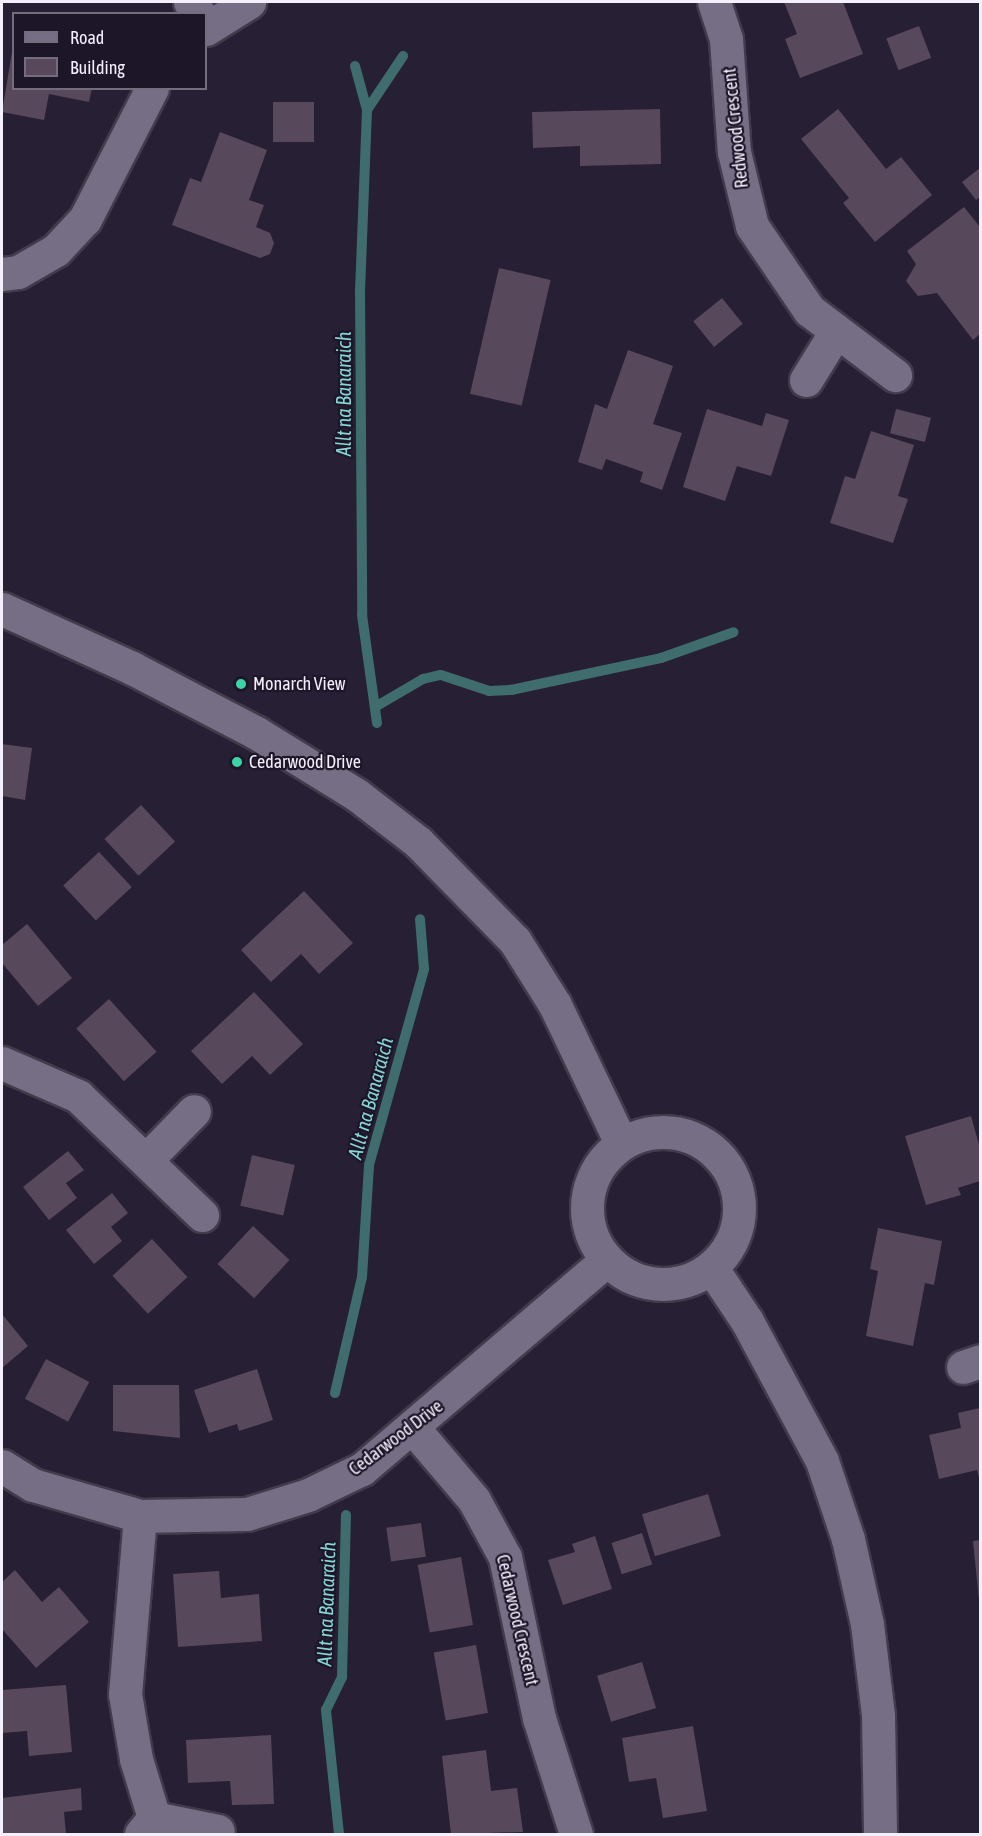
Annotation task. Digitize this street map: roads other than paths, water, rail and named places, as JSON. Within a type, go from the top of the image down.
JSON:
[{"type":"street","points":[[207,16],[249,2]]},
{"type":"street","name":"Redwood Crescent","points":[[714,2],[726,39],[734,152],[752,226],[787,282],[836,333],[895,375]]},
{"type":"street","points":[[2,274],[18,272],[56,250],[85,219],[151,90]]},
{"type":"street","points":[[806,380],[836,333]]},
{"type":"street","points":[[2,609],[132,668],[255,732],[357,795],[418,842],[515,941],[555,1005],[621,1143]]},
{"type":"street","points":[[2,1063],[78,1096],[147,1159],[202,1215]]},
{"type":"street","points":[[147,1159],[194,1112]]},
{"type":"street","points":[[648,1132],[676,1132],[704,1143],[724,1163],[737,1189],[739,1218],[730,1245],[711,1267],[686,1281],[658,1284],[630,1277],[607,1260],[592,1238],[586,1212],[589,1185],[601,1162],[621,1143],[648,1132]]},
{"type":"street","name":"Cedarwood Drive","points":[[2,1466],[33,1485],[140,1516],[247,1514],[308,1495],[362,1469],[413,1428],[607,1260]]},
{"type":"street","points":[[711,1267],[747,1321],[822,1461],[848,1539],[867,1624],[878,1715],[880,1834]]},
{"type":"street","name":"Cedarwood Crescent","points":[[413,1428],[474,1500],[505,1557],[538,1718],[576,1834]]},
{"type":"street","points":[[140,1516],[125,1694],[148,1826],[218,1831]]},
{"type":"waterway","points":[[367,110],[403,56]]},
{"type":"waterway","name":"Allt na Banaraich","points":[[355,66],[367,110],[360,289],[362,615],[377,723]]},
{"type":"waterway","points":[[375,707],[423,679],[441,675],[489,691],[511,690],[661,658],[734,632]]},
{"type":"waterway","name":"Allt na Banaraich","points":[[335,1393],[362,1277],[369,1165],[424,969],[420,919]]},
{"type":"waterway","name":"Allt na Banaraich","points":[[339,1834],[326,1710],[342,1677],[346,1515]]},
{"type":"place","name":"Monarch View","points":[[241,684]]},
{"type":"place","name":"Cedarwood Drive","points":[[237,762]]}]
